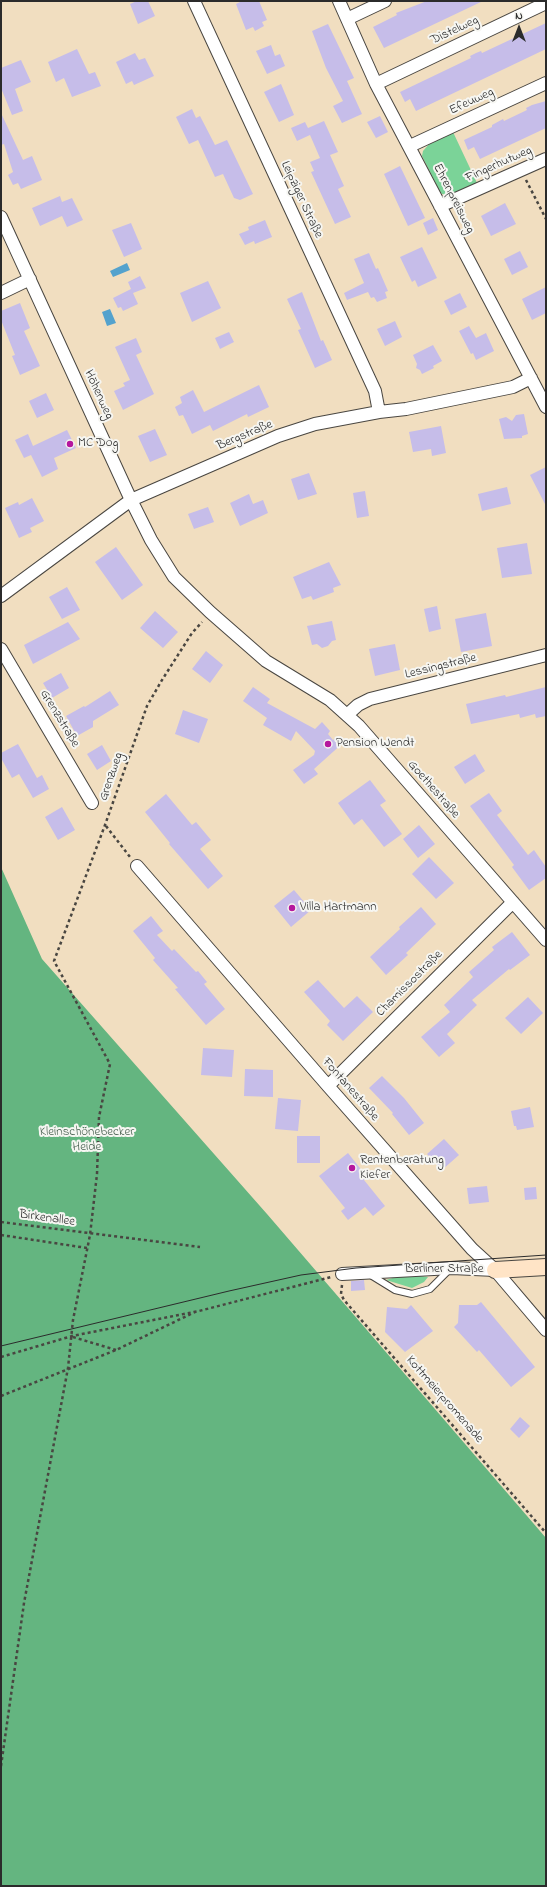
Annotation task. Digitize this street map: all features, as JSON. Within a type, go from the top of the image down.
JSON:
[{"type":"street","name":"Leipziger Straße","points":[[194,1],[375,392],[379,412]]},
{"type":"street","name":"Ehrenpreisweg","points":[[339,1],[376,84],[410,146],[546,407]]},
{"type":"street","points":[[347,19],[384,1]]},
{"type":"street","name":"Distelweg","points":[[376,84],[546,3]]},
{"type":"street","name":"Efeuweg","points":[[410,146],[546,83]]},
{"type":"street","name":"Fingerhutweg","points":[[440,206],[546,159]]},
{"type":"street","name":"Höhenweg","points":[[1,217],[130,500],[151,540],[174,577],[210,613]]},
{"type":"street","points":[[1,293],[30,279]]},
{"type":"street","name":"Bergstraße","points":[[1,596],[130,500],[278,436],[315,424],[379,412],[406,409],[513,387],[531,378]]},
{"type":"street","name":"Goethestraße","points":[[210,613],[266,662],[330,700],[348,715],[546,940]]},
{"type":"street","name":"Grenzstraße","points":[[1,649],[92,803]]},
{"type":"street","name":"Lessingstraße","points":[[348,715],[358,705],[370,699],[546,654]]},
{"type":"street","name":"Fontanestraße","points":[[137,866],[472,1250],[495,1270],[546,1330]]},
{"type":"street","name":"Chamissostraße","points":[[328,1086],[513,902]]},
{"type":"street","name":"Berliner Straße","points":[[342,1274],[452,1268],[495,1270],[546,1267]]},
{"type":"lane","points":[[366,1272],[395,1290],[412,1294],[430,1289],[452,1268]]},
{"type":"path","points":[[521,171],[546,218]]},
{"type":"path","name":"Grenzweg","points":[[90,1235],[96,1174],[99,1117],[110,1064],[54,961],[106,826],[147,706],[192,633],[210,613]]},
{"type":"path","points":[[106,826],[137,866]]},
{"type":"path","name":"Birkenallee","points":[[1,1222],[90,1235],[200,1247]]},
{"type":"path","points":[[1,1235],[87,1248]]},
{"type":"path","points":[[1,1766],[24,1603],[68,1368],[73,1320],[90,1235]]},
{"type":"path","points":[[1,1357],[72,1336],[199,1311],[342,1274]]},
{"type":"path","name":"Kottmeierpromenade","points":[[342,1274],[341,1294],[344,1300],[546,1533]]},
{"type":"path","points":[[1,1396],[116,1350],[199,1311]]},
{"type":"path","points":[[72,1336],[116,1350]]},
{"type":"green space","points":[[453,132],[477,183],[448,195],[442,194],[439,190],[422,156],[423,151],[430,143]]},
{"type":"green space","name":"Kleinschönebecker Heide","points":[[1,867],[42,959],[267,1214],[546,1538],[546,1886],[1,1886]]},
{"type":"green space","points":[[406,1274],[428,1277],[424,1282],[412,1288],[386,1280]]},
{"type":"water","points":[[127,263],[130,270],[113,277],[110,271]]},
{"type":"water","points":[[110,309],[116,323],[107,326],[102,312]]},
{"type":"building","points":[[137,1],[148,1],[155,16],[138,24],[130,4]]},
{"type":"building","points":[[242,1],[259,1],[267,20],[262,22],[264,26],[255,31],[253,27],[246,30],[236,4]]},
{"type":"building","points":[[427,1],[483,1],[384,48],[373,27],[397,15],[396,13]]},
{"type":"building","points":[[546,23],[546,49],[416,111],[410,99],[405,102],[400,92],[471,58],[470,56],[476,53],[481,51],[482,53]]},
{"type":"building","points":[[328,24],[354,78],[347,81],[362,114],[342,123],[333,106],[343,101],[326,68],[312,31]]},
{"type":"building","points":[[271,45],[275,56],[280,54],[285,66],[267,74],[256,51]]},
{"type":"building","points":[[77,49],[89,74],[95,72],[101,86],[72,97],[64,78],[56,82],[48,62]]},
{"type":"building","points":[[135,53],[139,60],[145,58],[154,76],[134,85],[132,81],[126,84],[116,62]]},
{"type":"building","points":[[21,60],[31,82],[15,89],[23,111],[12,115],[1,88],[1,68]]},
{"type":"building","points":[[281,84],[294,115],[279,122],[264,92]]},
{"type":"building","points":[[546,101],[546,128],[480,159],[474,147],[468,150],[464,140],[492,127],[492,125],[503,119],[504,121],[527,110],[526,108],[532,105]]},
{"type":"building","points":[[192,109],[196,118],[200,116],[215,145],[227,140],[253,194],[240,200],[234,198],[223,174],[215,177],[198,140],[189,144],[176,117]]},
{"type":"building","points":[[1,113],[23,160],[32,156],[42,180],[21,189],[18,183],[13,185],[8,175],[13,172],[4,144],[1,145]]},
{"type":"building","points":[[380,116],[388,132],[376,138],[367,122]]},
{"type":"building","points":[[324,121],[338,152],[330,155],[344,186],[338,189],[351,217],[335,224],[311,172],[314,171],[310,162],[320,158],[310,135],[297,141],[291,128],[305,122],[308,128]]},
{"type":"building","points":[[400,166],[425,218],[408,226],[384,174]]},
{"type":"building","points":[[60,196],[62,202],[72,198],[83,220],[67,227],[62,216],[40,226],[32,208]]},
{"type":"building","points":[[505,203],[516,224],[491,236],[481,216]]},
{"type":"building","points":[[433,218],[438,230],[428,235],[423,223]]},
{"type":"building","points":[[265,220],[272,237],[255,244],[254,241],[245,245],[239,234],[249,230],[248,227]]},
{"type":"building","points":[[131,223],[142,249],[124,257],[112,230]]},
{"type":"building","points":[[422,247],[437,278],[418,287],[415,280],[412,282],[400,257]]},
{"type":"building","points":[[520,251],[528,267],[512,275],[504,259]]},
{"type":"building","points":[[369,253],[376,269],[378,268],[388,291],[385,292],[387,298],[377,302],[374,297],[371,298],[368,292],[347,300],[344,293],[364,283],[354,259]]},
{"type":"building","points":[[140,276],[146,288],[133,293],[138,304],[123,311],[121,307],[118,308],[113,298],[131,289],[128,282]]},
{"type":"building","points":[[208,281],[221,308],[192,322],[180,293]]},
{"type":"building","points":[[546,287],[546,313],[532,320],[522,299]]},
{"type":"building","points":[[302,292],[321,341],[323,340],[332,360],[315,368],[298,330],[301,329],[287,299]]},
{"type":"building","points":[[460,293],[467,307],[451,315],[444,301]]},
{"type":"building","points":[[20,303],[30,328],[24,331],[40,366],[20,375],[12,356],[15,355],[1,320],[1,311]]},
{"type":"building","points":[[395,321],[402,337],[385,346],[377,329]]},
{"type":"building","points":[[469,326],[476,338],[486,333],[494,351],[476,360],[473,353],[471,354],[459,331]]},
{"type":"building","points":[[229,332],[234,342],[220,349],[215,338]]},
{"type":"building","points":[[136,338],[142,352],[136,355],[154,394],[123,410],[114,391],[125,386],[123,383],[130,380],[115,347]]},
{"type":"building","points":[[433,345],[442,361],[433,366],[434,368],[422,374],[420,370],[416,368],[417,364],[413,355]]},
{"type":"building","points":[[259,385],[269,407],[248,417],[247,414],[213,431],[210,425],[192,434],[183,415],[179,416],[175,407],[182,403],[180,397],[193,390],[204,412]]},
{"type":"building","points":[[46,393],[54,410],[37,418],[29,401]]},
{"type":"building","points":[[524,414],[528,434],[522,436],[522,438],[504,439],[499,419],[506,417],[512,421],[516,415]]},
{"type":"building","points":[[441,426],[446,453],[432,456],[431,449],[413,452],[409,432]]},
{"type":"building","points":[[155,429],[167,455],[150,462],[138,436]]},
{"type":"building","points":[[67,430],[76,448],[54,458],[58,469],[42,477],[31,455],[24,458],[15,440],[28,434],[33,446]]},
{"type":"building","points":[[546,467],[546,506],[530,475]]},
{"type":"building","points":[[309,473],[317,494],[298,500],[291,479]]},
{"type":"building","points":[[507,487],[511,504],[482,511],[478,494]]},
{"type":"building","points":[[365,491],[369,516],[357,518],[353,493]]},
{"type":"building","points":[[249,494],[253,504],[263,500],[268,513],[240,526],[230,503]]},
{"type":"building","points":[[32,498],[44,521],[30,528],[32,532],[19,538],[5,508],[18,502],[19,505]]},
{"type":"building","points":[[208,507],[214,522],[194,529],[188,514]]},
{"type":"building","points":[[527,543],[532,574],[502,578],[497,548]]},
{"type":"building","points":[[116,547],[143,585],[122,600],[95,562]]},
{"type":"building","points":[[329,562],[341,585],[333,588],[334,592],[313,600],[311,596],[302,599],[293,577]]},
{"type":"building","points":[[67,587],[80,610],[62,619],[49,597]]},
{"type":"building","points":[[437,606],[441,629],[429,632],[424,609]]},
{"type":"building","points":[[155,611],[178,632],[163,648],[140,628]]},
{"type":"building","points":[[486,613],[492,646],[461,652],[455,619]]},
{"type":"building","points":[[332,621],[336,640],[332,641],[328,646],[322,648],[317,644],[312,645],[307,626]]},
{"type":"building","points":[[68,622],[80,639],[33,664],[24,645]]},
{"type":"building","points":[[395,644],[400,670],[375,676],[369,649]]},
{"type":"building","points":[[206,651],[223,665],[210,683],[192,669]]},
{"type":"building","points":[[61,673],[69,688],[52,698],[43,683]]},
{"type":"building","points":[[253,687],[270,699],[267,703],[315,729],[322,722],[330,731],[328,734],[333,740],[338,736],[344,742],[314,769],[318,774],[304,784],[293,770],[314,755],[315,751],[296,731],[291,741],[263,725],[267,718],[243,701]]},
{"type":"building","points":[[546,687],[546,716],[536,718],[535,714],[520,718],[519,714],[471,724],[466,704],[505,695],[506,697]]},
{"type":"building","points":[[110,691],[119,705],[93,721],[93,727],[77,736],[66,716],[84,706],[85,707]]},
{"type":"building","points":[[183,710],[208,719],[199,743],[175,734]]},
{"type":"building","points":[[18,744],[37,778],[42,775],[49,789],[33,798],[19,774],[12,778],[1,758],[1,753]]},
{"type":"building","points":[[102,745],[111,761],[97,770],[87,754]]},
{"type":"building","points":[[475,754],[485,771],[465,784],[454,767]]},
{"type":"building","points":[[370,780],[386,801],[380,805],[402,834],[384,847],[362,819],[354,825],[338,803]]},
{"type":"building","points":[[489,793],[502,811],[497,815],[528,855],[534,850],[546,867],[546,878],[529,890],[512,867],[514,865],[470,806]]},
{"type":"building","points":[[166,794],[192,825],[196,822],[211,840],[200,849],[223,876],[208,889],[169,844],[170,843],[145,812]]},
{"type":"building","points":[[62,807],[75,830],[58,840],[45,817]]},
{"type":"building","points":[[419,825],[435,844],[418,858],[403,839]]},
{"type":"building","points":[[429,857],[454,883],[436,899],[412,874]]},
{"type":"building","name":"Villa Hartmann","points":[[294,890],[311,910],[291,927],[274,906]]},
{"type":"building","points":[[421,907],[436,924],[406,953],[408,955],[386,975],[370,957]]},
{"type":"building","points":[[151,916],[163,931],[157,935],[172,951],[174,949],[196,972],[198,971],[207,982],[204,984],[225,1009],[206,1025],[175,989],[178,988],[153,960],[155,958],[133,931]]},
{"type":"building","points":[[512,932],[530,955],[510,970],[509,969],[472,1000],[477,1005],[447,1034],[455,1043],[439,1057],[421,1037],[450,1012],[444,1005],[473,977],[469,972],[494,950],[492,947]]},
{"type":"building","points":[[318,980],[344,1008],[357,996],[373,1012],[343,1041],[327,1025],[330,1021],[304,992]]},
{"type":"building","points":[[528,997],[543,1013],[521,1034],[505,1018]]},
{"type":"building","points":[[203,1048],[234,1050],[232,1077],[201,1075]]},
{"type":"building","points":[[245,1069],[273,1070],[273,1097],[244,1096]]},
{"type":"building","points":[[382,1076],[404,1098],[424,1123],[409,1135],[392,1114],[393,1113],[369,1088]]},
{"type":"building","points":[[278,1098],[301,1100],[298,1131],[275,1129]]},
{"type":"building","points":[[530,1107],[534,1127],[517,1130],[516,1126],[514,1126],[511,1111]]},
{"type":"building","points":[[297,1136],[320,1136],[320,1163],[297,1163]]},
{"type":"building","points":[[444,1139],[459,1155],[442,1170],[427,1154]]},
{"type":"building","points":[[348,1153],[367,1177],[364,1180],[385,1206],[373,1216],[365,1207],[348,1220],[341,1211],[345,1208],[319,1176]]},
{"type":"building","points":[[487,1186],[489,1202],[469,1204],[467,1188]]},
{"type":"building","points":[[536,1187],[537,1199],[525,1200],[524,1188]]},
{"type":"building","points":[[364,1280],[365,1290],[351,1291],[351,1281]]},
{"type":"building","points":[[481,1302],[535,1367],[511,1387],[479,1350],[477,1352],[454,1327],[458,1323],[459,1305],[477,1305]]},
{"type":"building","points":[[411,1305],[433,1331],[405,1352],[385,1332],[387,1307],[407,1309]]},
{"type":"building","points":[[520,1417],[530,1426],[519,1438],[510,1429]]},
{"type":"tram line","points":[[1,1346],[301,1275],[356,1268],[546,1255]]},
{"type":"place","name":"MC Dog","points":[[70,444]]},
{"type":"place","name":"Pension Wendt","points":[[328,744]]},
{"type":"place","name":"Villa Hartmann","points":[[292,908]]},
{"type":"place","name":"Rentenberatung Kiefer","points":[[352,1168]]}]
